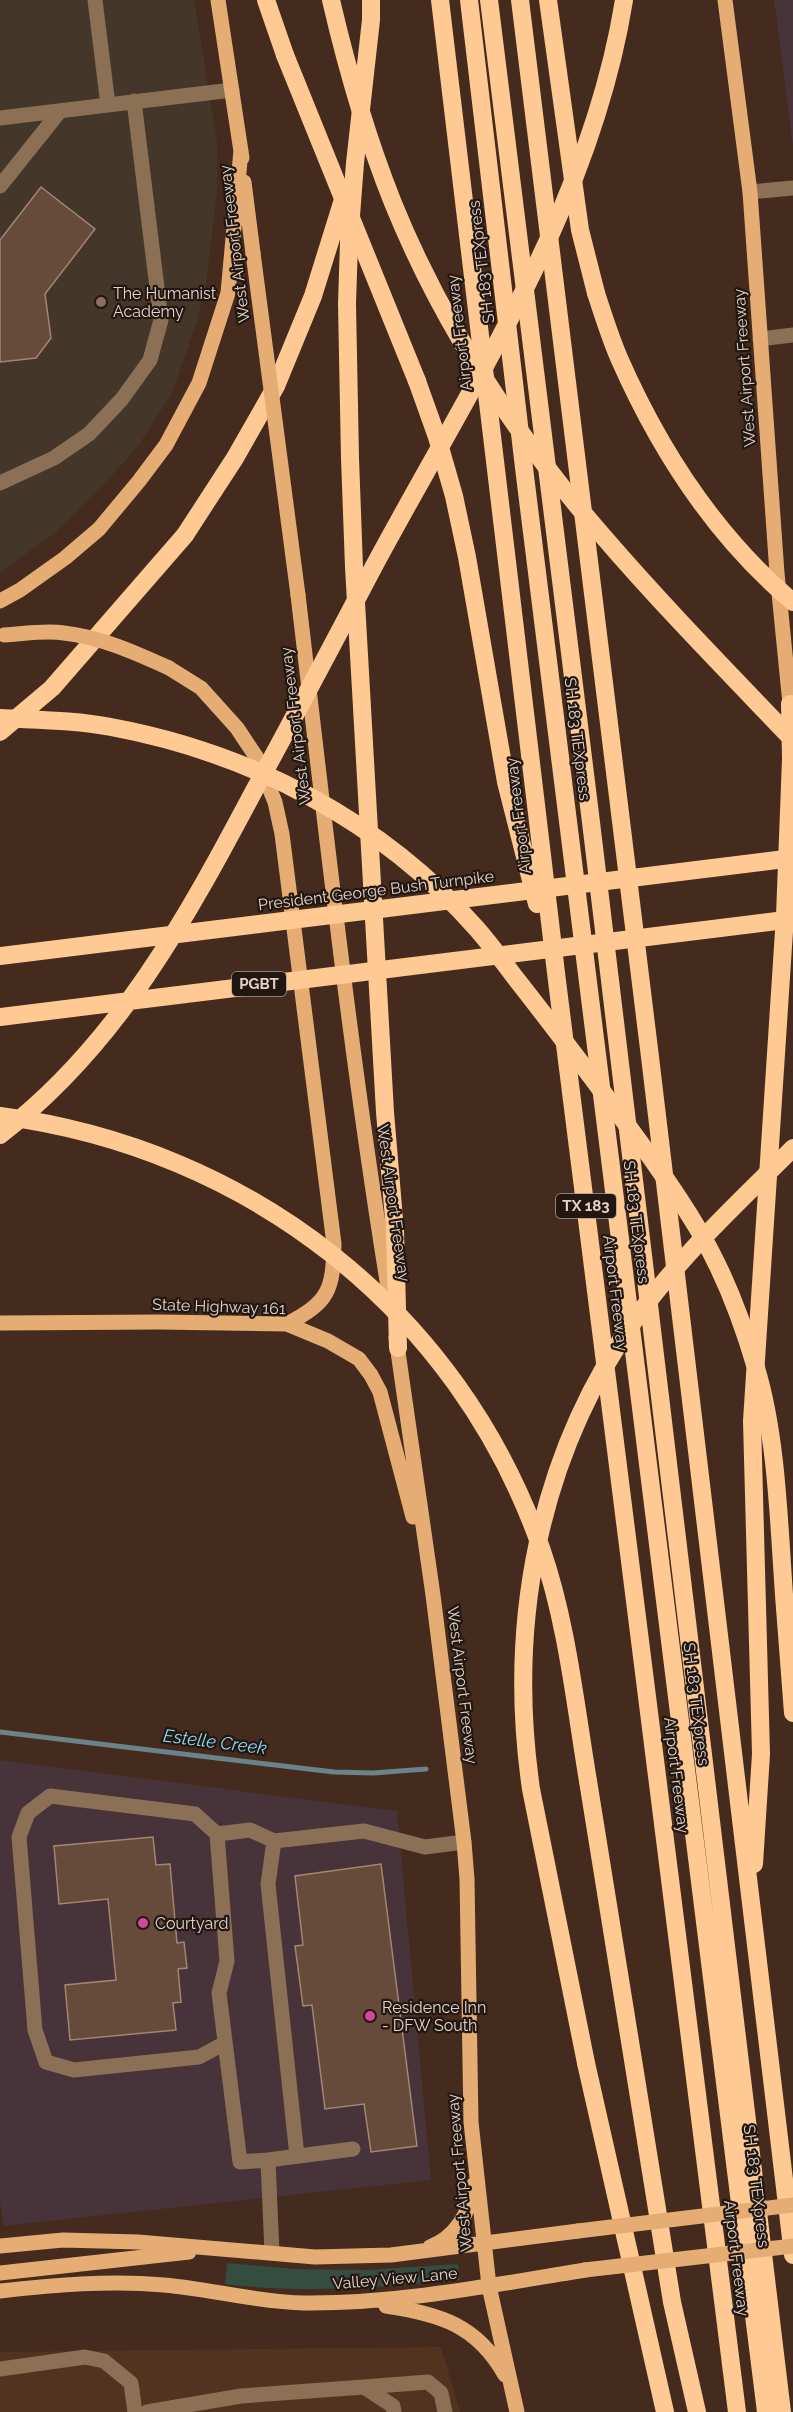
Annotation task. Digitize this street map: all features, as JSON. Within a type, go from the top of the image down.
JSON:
[{"type":"highway","points":[[266,0],[285,55],[417,381],[437,437],[454,496],[467,558],[506,782],[557,981]]},
{"type":"highway","points":[[331,0],[349,72],[393,203],[453,327],[522,434],[602,535],[793,740]]},
{"type":"highway","points":[[371,0],[371,20],[355,163],[347,304],[354,567],[385,1101],[395,1231],[398,1348]]},
{"type":"highway","name":"Airport Freeway","points":[[441,0],[557,981],[737,2412]]},
{"type":"highway","name":"SH 183 TEXpress","points":[[469,0],[525,476],[766,2412]]},
{"type":"highway","name":"SH 183 TEXpress","points":[[489,0],[782,2412]]},
{"type":"highway","points":[[520,0],[653,1081],[793,2255]]},
{"type":"highway","points":[[548,0],[580,230],[596,293],[618,356],[643,410],[674,463],[703,505],[735,544],[793,602]]},
{"type":"highway","points":[[0,1135],[63,1080],[120,1017],[165,951],[227,843],[502,331],[555,224],[593,129],[608,75],[624,0]]},
{"type":"highway","points":[[0,732],[52,688],[185,535],[235,458],[276,386],[297,336],[313,296],[355,163]]},
{"type":"highway","points":[[751,1910],[761,1754],[752,1421],[785,916],[791,759],[790,704]]},
{"type":"highway","points":[[0,718],[108,726],[208,751],[255,769],[346,816],[391,848],[436,886],[478,930],[588,1073],[681,1201],[721,1273],[741,1322],[758,1372],[769,1436],[793,1713]]},
{"type":"highway","name":"President George Bush Turnpike","points":[[0,956],[793,858]]},
{"type":"highway","name":"PGBT","points":[[0,1017],[793,919]]},
{"type":"highway","points":[[0,1116],[34,1120],[92,1133],[140,1148],[189,1167],[270,1210],[363,1278],[420,1336],[461,1388],[502,1455],[530,1516],[554,1589],[588,1781],[672,2302],[697,2412]]},
{"type":"highway","points":[[666,2412],[586,2063],[531,1789],[525,1745],[522,1693],[523,1638],[530,1581],[543,1516],[562,1458],[608,1362],[637,1318],[686,1257],[793,1148]]},
{"type":"main road","name":"West Airport Freeway","points":[[218,0],[241,150],[252,253],[298,595],[328,855],[377,1221],[398,1348],[433,1595],[464,1842],[467,1879],[469,2090],[475,2157],[489,2286],[517,2412]]},
{"type":"main road","name":"West Airport Freeway","points":[[725,0],[750,192],[777,573],[793,735]]},
{"type":"main road","points":[[0,601],[65,558],[99,529],[166,445],[199,383],[228,293],[241,150]]},
{"type":"main road","points":[[2,636],[63,632],[93,638],[130,650],[170,668],[201,688],[237,728],[257,758],[275,802],[282,834],[334,1244],[333,1270],[328,1292],[317,1305],[287,1324]]},
{"type":"main road","name":"State Highway 161","points":[[0,1323],[287,1324],[345,1349],[359,1359],[371,1375],[387,1413],[433,1595]]},
{"type":"main road","points":[[412,2252],[441,2242],[461,2221],[472,2192],[475,2157]]},
{"type":"main road","name":"Valley View Lane","points":[[0,2246],[63,2240],[138,2242],[315,2257],[412,2252],[484,2245],[578,2231],[793,2205]]},
{"type":"main road","name":"Valley View Lane","points":[[0,2291],[82,2282],[152,2284],[255,2300],[303,2303],[360,2302],[415,2297],[585,2270],[793,2246]]},
{"type":"main road","points":[[0,2273],[224,2248]]},
{"type":"main road","points":[[360,2302],[423,2311],[467,2330],[483,2343],[503,2372],[512,2391]]},
{"type":"lane","points":[[95,0],[108,105]]},
{"type":"lane","points":[[0,118],[232,90]]},
{"type":"lane","points":[[0,483],[54,458],[89,434],[122,399],[150,360],[161,320],[134,102]]},
{"type":"lane","points":[[0,186],[60,111]]},
{"type":"lane","points":[[750,192],[793,188]]},
{"type":"lane","points":[[760,339],[793,335]]},
{"type":"lane","points":[[225,2043],[199,2057],[74,2070],[46,2062],[35,2030],[19,1837],[28,1814],[50,1796],[195,1814],[217,1834],[227,1961],[219,1993],[240,2162],[353,2149]]},
{"type":"lane","points":[[217,1834],[250,1830],[274,1841],[364,1831],[425,1847],[464,1842]]},
{"type":"lane","points":[[274,1841],[268,1884],[297,2156]]},
{"type":"lane","points":[[268,2160],[272,2253]]},
{"type":"lane","points":[[0,2369],[85,2357],[104,2361],[130,2383],[135,2412]]},
{"type":"lane","points":[[147,2412],[241,2396],[428,2382],[441,2393],[445,2412]]},
{"type":"lane","points":[[364,2386],[393,2406],[394,2412]]},
{"type":"shaded area","name":"The Humanist Academy","points":[[0,0],[194,0],[217,143],[217,191],[206,283],[197,321],[172,393],[138,446],[113,474],[55,533],[0,572]]},
{"type":"shaded area","points":[[774,0],[793,0],[793,147]]},
{"type":"shaded area","points":[[0,1760],[397,1811],[431,2180],[3,2226],[0,2200]]},
{"type":"shaded area","points":[[441,2347],[460,2412],[0,2412],[0,2352]]},
{"type":"green space","points":[[227,2263],[294,2269],[366,2270],[458,2264],[460,2280],[313,2289],[255,2287],[225,2284]]},
{"type":"building","points":[[41,187],[95,229],[45,294],[51,338],[36,358],[0,362],[0,240]]},
{"type":"building","name":"Courtyard","points":[[153,1837],[156,1865],[170,1864],[177,1943],[184,1942],[187,1968],[178,1969],[181,2002],[173,2003],[176,2030],[70,2040],[65,1985],[116,1980],[108,1899],[59,1904],[54,1846]]},
{"type":"building","name":"Residence Inn - DFW South","points":[[381,1864],[417,2146],[371,2152],[364,2104],[325,2109],[312,2005],[303,2006],[295,1946],[303,1945],[295,1876]]},
{"type":"waterway","name":"Estelle Creek","points":[[0,1732],[334,1772],[373,1773],[426,1769]]},
{"type":"place","name":"The Humanist Academy","points":[[101,302]]},
{"type":"place","name":"Courtyard","points":[[143,1923]]},
{"type":"place","name":"Residence Inn - DFW South","points":[[370,2016]]}]
